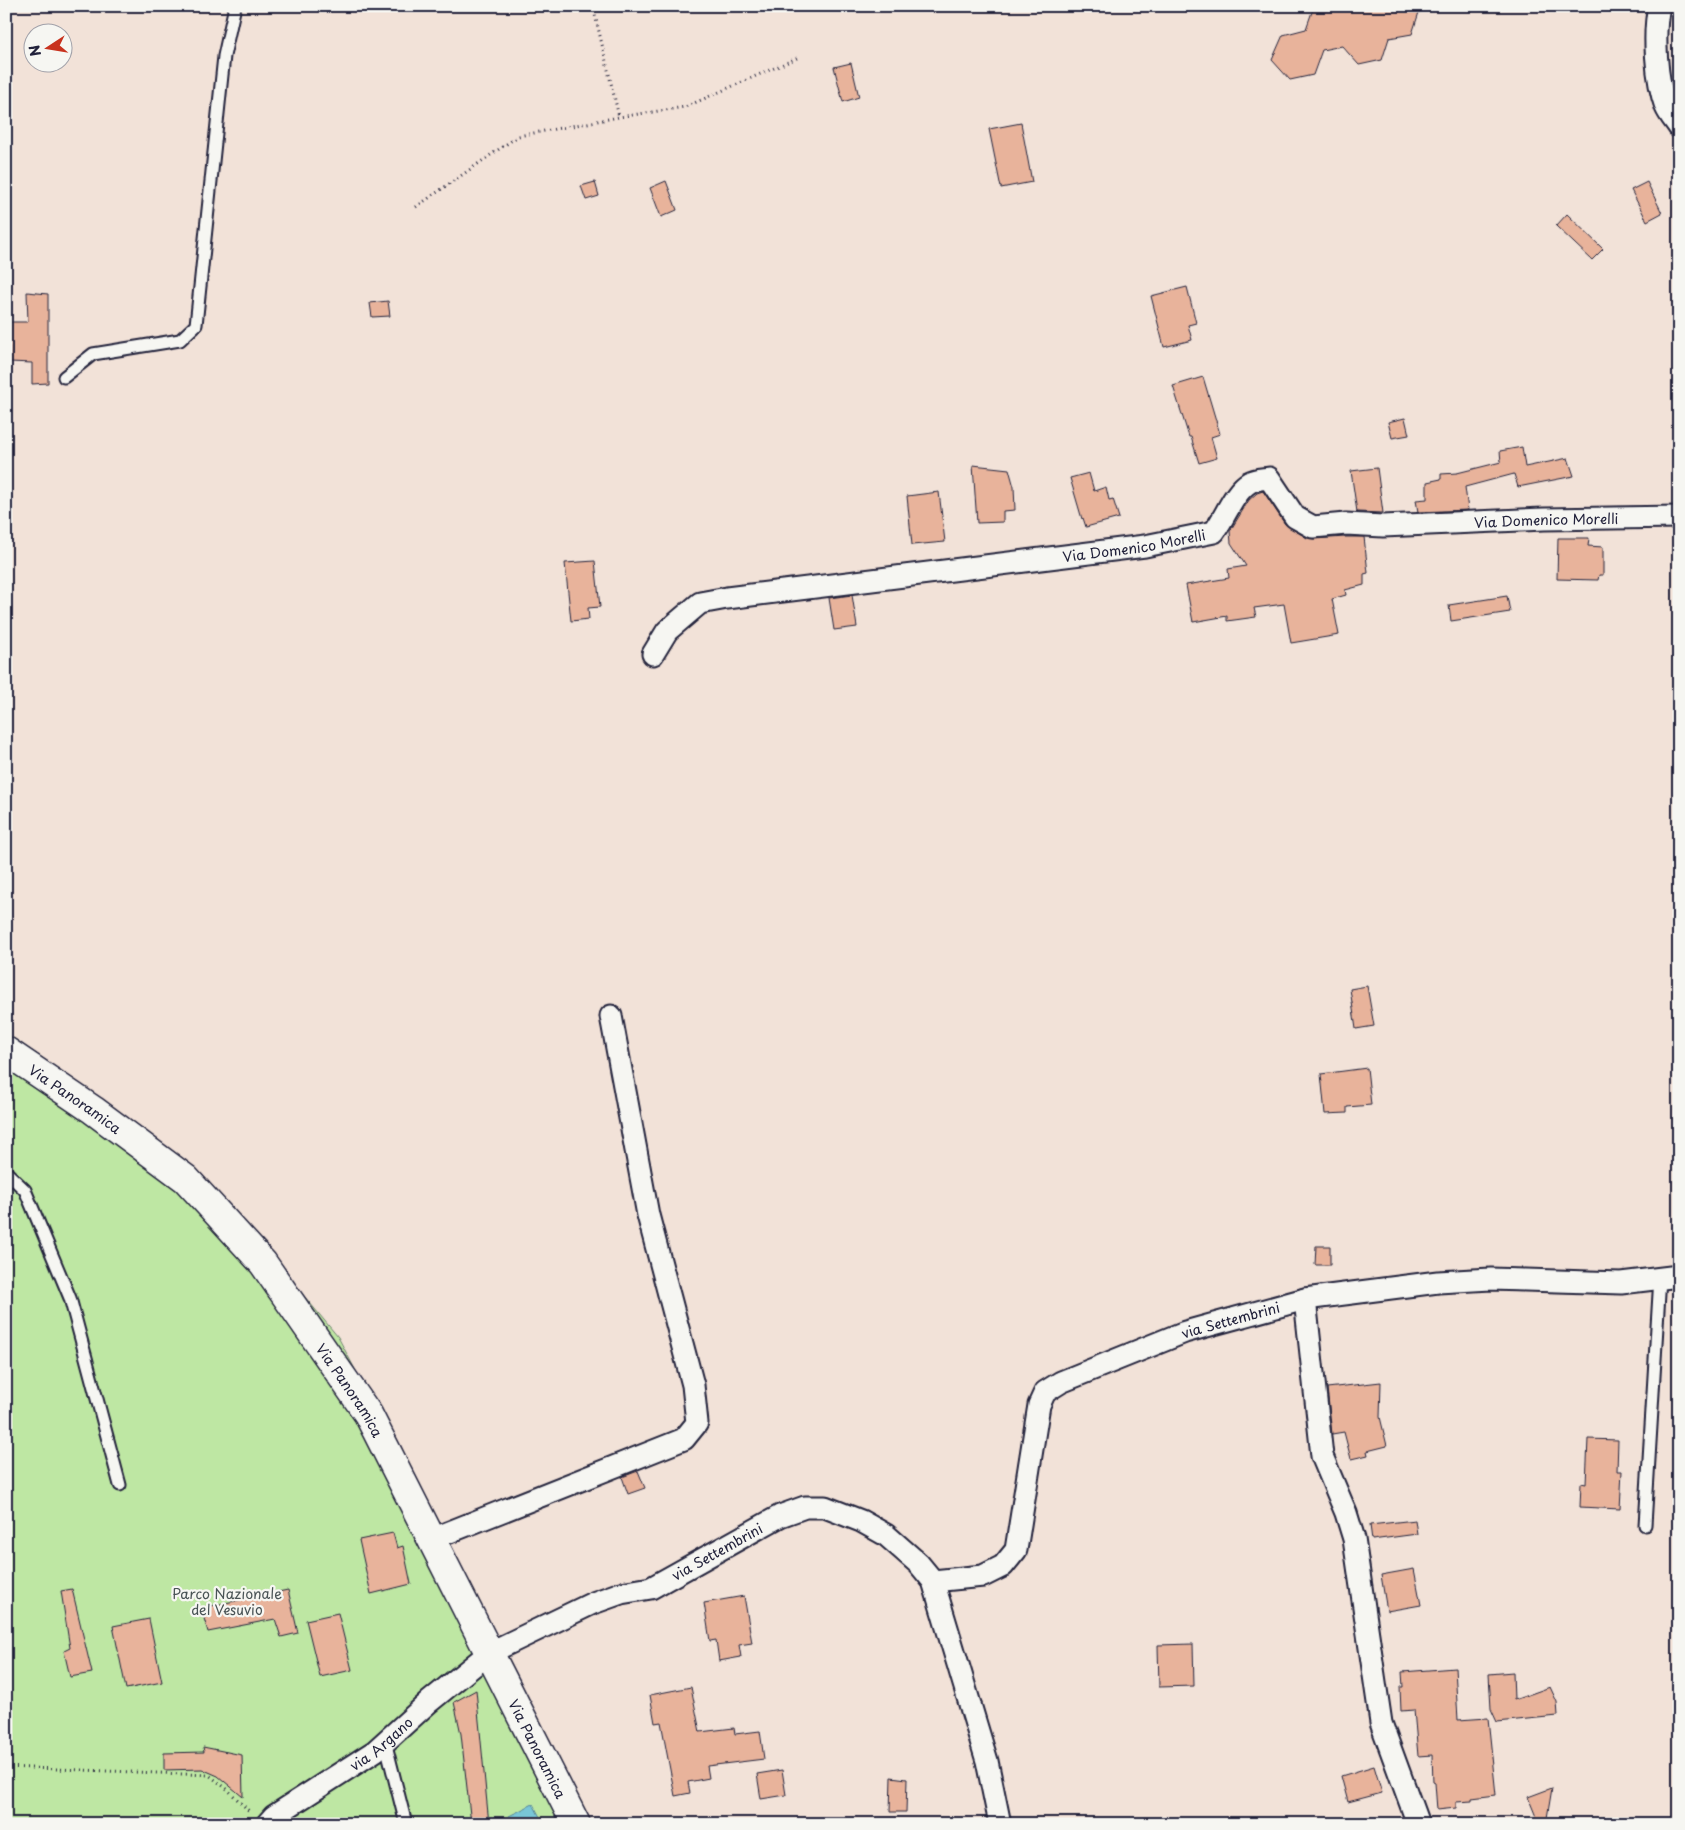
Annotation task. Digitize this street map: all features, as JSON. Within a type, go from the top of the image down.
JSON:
[{"type":"street","points":[[1659,6],[1656,29],[1658,73],[1666,107],[1679,127]]},
{"type":"street","name":"Via Domenico Morelli","points":[[653,654],[667,631],[700,603],[727,598],[1145,546],[1214,532],[1249,482],[1262,479],[1270,478],[1295,517],[1313,527],[1346,524],[1384,526],[1544,519],[1679,517]]},
{"type":"street","points":[[432,1539],[684,1439],[697,1423],[693,1385],[648,1215],[611,1016]]},
{"type":"street","name":"Via Panoramica","points":[[6,1051],[93,1110],[186,1179],[263,1263],[368,1414],[576,1824]]},
{"type":"street","name":"via Settembrini","points":[[934,1581],[982,1576],[1003,1566],[1016,1550],[1039,1406],[1045,1392],[1061,1382],[1184,1332],[1305,1299],[1438,1282],[1490,1279],[1621,1283],[1669,1276]]},
{"type":"street","points":[[1305,1299],[1322,1456],[1346,1513],[1354,1539],[1382,1723],[1418,1824]]},
{"type":"street","name":"via Settembrini","points":[[489,1653],[593,1602],[621,1593],[651,1588],[780,1516],[805,1507],[825,1507],[886,1535],[919,1564],[934,1581],[987,1761],[1000,1824]]},
{"type":"street","name":"via Argano","points":[[261,1820],[274,1816],[375,1751],[429,1702],[489,1653]]},
{"type":"lane","points":[[64,377],[93,354],[180,340],[196,325],[224,56],[235,6]]},
{"type":"lane","points":[[6,1172],[25,1190],[70,1298],[120,1485]]},
{"type":"lane","points":[[1645,1525],[1669,1276]]},
{"type":"lane","points":[[385,1741],[406,1824]]},
{"type":"path","points":[[593,6],[619,117]]},
{"type":"path","points":[[416,207],[518,136],[685,107],[797,58]]},
{"type":"path","points":[[6,1767],[209,1775],[261,1820]]},
{"type":"green space","name":"Parco Nazionale del Vesuvio","points":[[6,1033],[76,1081],[229,1205],[338,1337],[592,1824],[6,1824]]},
{"type":"water","points":[[533,1804],[540,1817],[528,1824],[513,1824],[509,1816]]},
{"type":"building","points":[[1314,6],[1421,6],[1412,34],[1389,38],[1382,60],[1359,65],[1342,46],[1322,50],[1313,75],[1290,80],[1272,60],[1283,35],[1306,29]]},
{"type":"building","points":[[851,63],[859,97],[843,102],[834,67]]},
{"type":"building","points":[[1021,123],[1032,182],[1001,188],[989,129]]},
{"type":"building","points":[[666,181],[677,210],[661,217],[650,188]]},
{"type":"building","points":[[595,182],[599,196],[586,200],[581,186]]},
{"type":"building","points":[[1647,182],[1662,213],[1647,221],[1631,190]]},
{"type":"building","points":[[1567,214],[1603,249],[1592,260],[1556,226]]},
{"type":"building","points":[[1187,287],[1196,323],[1188,325],[1192,340],[1164,347],[1151,296]]},
{"type":"building","points":[[27,292],[48,294],[48,383],[32,384],[32,363],[10,362],[8,322],[28,322]]},
{"type":"building","points":[[388,301],[390,316],[372,317],[370,303]]},
{"type":"building","points":[[1203,377],[1220,434],[1211,437],[1217,458],[1199,463],[1173,386]]},
{"type":"building","points":[[1405,418],[1409,435],[1392,438],[1388,422]]},
{"type":"building","points":[[1522,447],[1525,467],[1568,458],[1574,476],[1518,487],[1514,474],[1465,487],[1468,510],[1418,512],[1416,500],[1427,499],[1427,482],[1441,479],[1441,474],[1457,473],[1501,462],[1500,451]]},
{"type":"building","points":[[973,465],[1009,469],[1014,487],[1015,510],[1003,511],[1003,522],[977,523]]},
{"type":"building","points":[[1377,468],[1383,513],[1357,512],[1351,471]]},
{"type":"building","points":[[1089,473],[1094,491],[1106,487],[1109,500],[1113,499],[1119,518],[1086,527],[1070,478]]},
{"type":"building","points":[[1263,491],[1285,524],[1307,538],[1364,537],[1368,573],[1364,574],[1364,585],[1345,590],[1346,595],[1332,599],[1339,635],[1291,643],[1284,604],[1254,608],[1256,617],[1227,621],[1227,616],[1193,622],[1186,585],[1229,578],[1228,569],[1246,566],[1231,543],[1230,531],[1249,500],[1257,493]]},
{"type":"building","points":[[939,492],[945,542],[912,545],[907,496]]},
{"type":"building","points":[[1558,538],[1589,538],[1588,546],[1603,547],[1603,575],[1599,575],[1598,580],[1557,579]]},
{"type":"building","points":[[595,561],[600,607],[588,608],[589,619],[571,621],[565,563]]},
{"type":"building","points":[[852,595],[857,627],[834,630],[829,598]]},
{"type":"building","points":[[1507,596],[1510,612],[1451,621],[1449,605]]},
{"type":"building","points":[[1367,986],[1374,1026],[1356,1029],[1350,989]]},
{"type":"building","points":[[1367,1068],[1371,1105],[1347,1107],[1347,1113],[1325,1114],[1321,1074]]},
{"type":"building","points":[[1316,1246],[1330,1246],[1330,1265],[1315,1265]]},
{"type":"building","points":[[1381,1382],[1380,1417],[1387,1446],[1367,1451],[1368,1455],[1351,1459],[1344,1432],[1332,1434],[1327,1388]]},
{"type":"building","points":[[1588,1439],[1618,1440],[1617,1471],[1622,1471],[1620,1509],[1580,1507],[1581,1483],[1586,1484]]},
{"type":"building","points":[[638,1471],[645,1488],[628,1494],[622,1477]]},
{"type":"building","points":[[1415,1520],[1417,1534],[1372,1540],[1370,1525]]},
{"type":"building","points":[[393,1533],[397,1548],[403,1546],[411,1584],[371,1594],[359,1540]]},
{"type":"building","points":[[1414,1569],[1421,1605],[1387,1611],[1381,1575]]},
{"type":"building","points":[[72,1589],[92,1673],[70,1677],[64,1651],[70,1648],[61,1591]]},
{"type":"building","points":[[288,1590],[298,1633],[281,1637],[275,1619],[208,1632],[201,1608]]},
{"type":"building","points":[[744,1596],[752,1643],[739,1645],[741,1657],[719,1661],[716,1640],[710,1641],[704,1603]]},
{"type":"building","points":[[338,1613],[352,1670],[320,1677],[306,1620]]},
{"type":"building","points":[[149,1619],[162,1682],[126,1689],[113,1626]]},
{"type":"building","points":[[1193,1644],[1194,1686],[1159,1687],[1158,1645]]},
{"type":"building","points":[[1455,1668],[1458,1720],[1488,1718],[1496,1795],[1472,1798],[1472,1801],[1456,1802],[1456,1808],[1437,1810],[1432,1755],[1418,1756],[1414,1710],[1401,1711],[1400,1687],[1403,1687],[1402,1672]]},
{"type":"building","points":[[1513,1672],[1514,1700],[1550,1687],[1557,1702],[1558,1716],[1497,1722],[1491,1709],[1489,1674]]},
{"type":"building","points":[[691,1687],[700,1732],[734,1728],[735,1734],[760,1731],[764,1759],[707,1766],[709,1778],[688,1782],[690,1793],[675,1796],[661,1722],[655,1723],[650,1695]]},
{"type":"building","points":[[476,1690],[489,1824],[471,1824],[461,1734],[454,1702]]},
{"type":"building","points":[[203,1747],[242,1755],[243,1797],[218,1776],[202,1769],[164,1770],[164,1753],[204,1752]]},
{"type":"building","points":[[1374,1766],[1382,1793],[1348,1802],[1341,1776]]},
{"type":"building","points":[[782,1770],[786,1795],[761,1799],[757,1774]]},
{"type":"building","points":[[891,1777],[907,1779],[906,1812],[890,1812]]},
{"type":"building","points":[[1552,1788],[1546,1824],[1539,1824],[1528,1797]]}]
